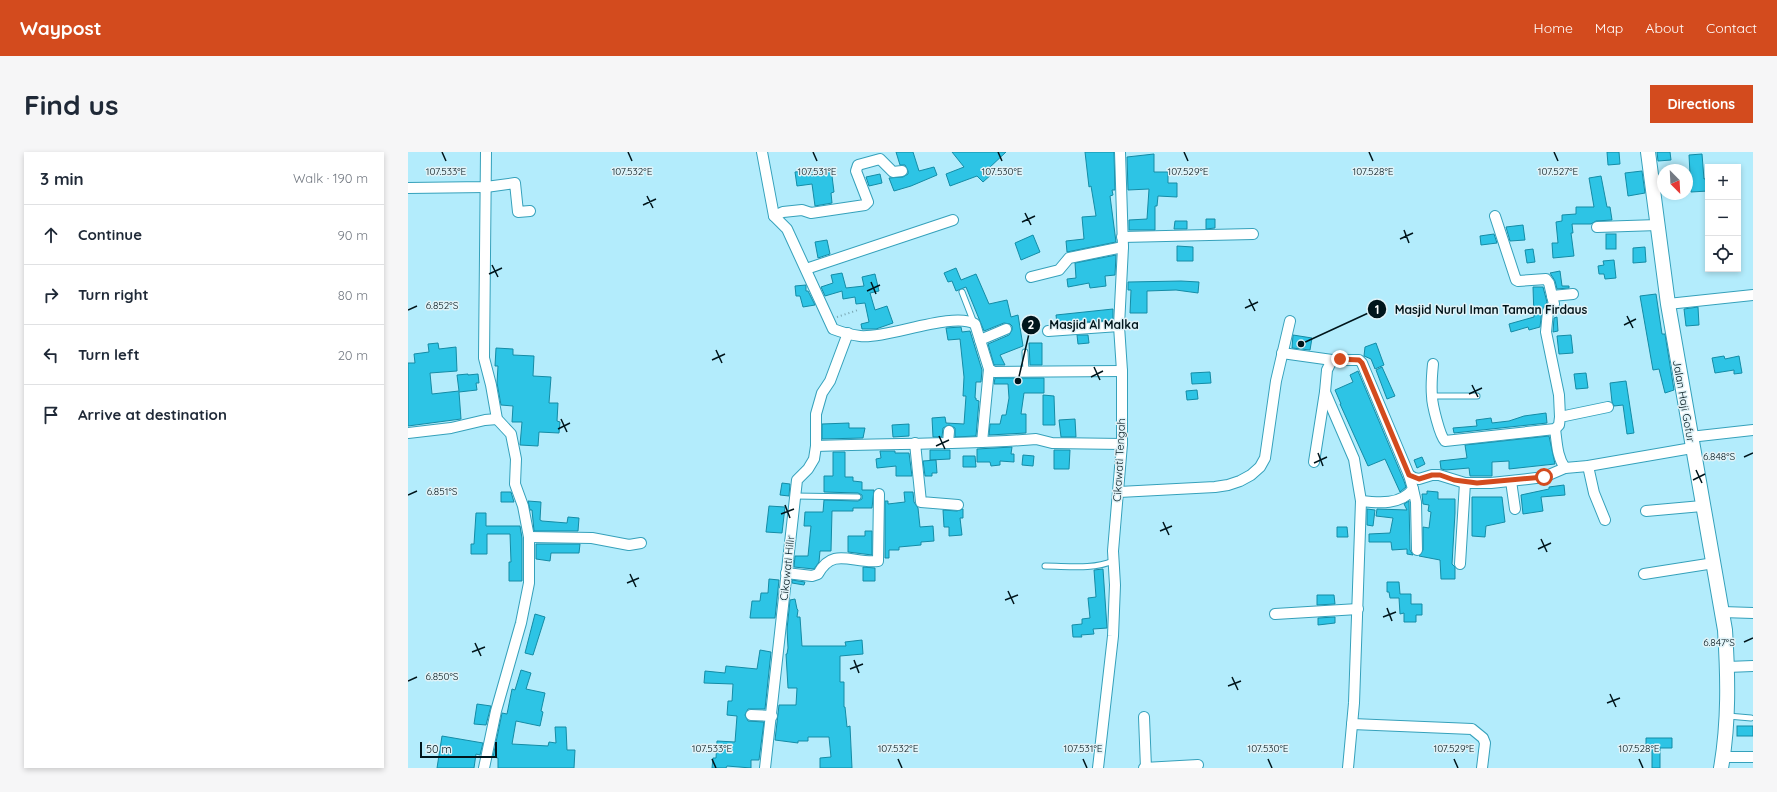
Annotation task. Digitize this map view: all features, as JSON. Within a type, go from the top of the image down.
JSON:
[{"type":"street","points":[[484,768],[496,711],[519,628],[526,596],[528,583],[529,537],[523,506],[515,484],[516,459],[511,434],[497,419],[491,385],[484,358],[486,152]]},
{"type":"street","points":[[762,152],[774,216],[787,229],[833,329],[860,336],[962,320],[970,321],[975,324],[989,370],[982,442]]},
{"type":"street","name":"Cikawati Tengah","points":[[1098,768],[1113,636],[1115,585],[1113,561],[1122,444],[1122,371],[1120,326],[1122,242],[1120,152]]},
{"type":"street","name":"Jalan Haji Gofur","points":[[1648,152],[1668,304],[1702,506],[1714,563],[1722,612],[1727,667],[1728,716],[1722,763]]},
{"type":"street","points":[[774,216],[783,212],[802,210],[811,213],[865,205],[868,202],[856,172],[858,165],[880,159],[893,172],[902,171]]},
{"type":"street","points":[[408,188],[486,187],[515,183],[518,212],[530,211]]},
{"type":"street","points":[[1433,364],[1432,396],[1443,439],[1445,441],[1555,429],[1560,425],[1559,395],[1546,332],[1548,311],[1554,304],[1549,283],[1546,279],[1516,280],[1495,216]]},
{"type":"street","points":[[806,269],[953,220]]},
{"type":"street","points":[[1597,227],[1658,225]]},
{"type":"street","points":[[1031,277],[1062,269],[1069,258],[1122,242],[1252,234]]},
{"type":"street","points":[[1552,296],[1573,294]]},
{"type":"street","points":[[1668,304],[1753,295]]},
{"type":"street","points":[[1118,492],[1215,487],[1240,481],[1251,475],[1260,467],[1265,458],[1282,353],[1290,321]]},
{"type":"street","points":[[1048,331],[1120,326]]},
{"type":"street","points":[[980,340],[1006,329]]},
{"type":"street","name":"Cikawati Hilir","points":[[765,768],[772,716],[797,480],[811,465],[816,446],[816,414],[822,393],[830,381],[848,333]]},
{"type":"street","points":[[1282,353],[1332,360],[1359,360],[1362,363],[1409,475],[1416,502],[1417,550]]},
{"type":"street","points":[[1314,462],[1327,370],[1332,360]]},
{"type":"street","points":[[989,370],[994,372],[1122,371]]},
{"type":"street","points":[[1325,392],[1354,459],[1361,502],[1358,609],[1352,724],[1348,768]]},
{"type":"street","points":[[1560,417],[1608,407]]},
{"type":"street","points":[[408,433],[451,428],[485,420],[497,419]]},
{"type":"street","points":[[1555,429],[1561,462],[1565,468]]},
{"type":"street","points":[[1409,475],[1419,479],[1432,475],[1440,475],[1466,483],[1511,481],[1544,477],[1565,468],[1588,466],[1691,442],[1753,430]]},
{"type":"street","points":[[948,444],[949,431]]},
{"type":"street","points":[[816,446],[915,443],[929,445],[1036,439],[1052,443],[1122,444]]},
{"type":"street","points":[[915,443],[921,502],[958,505]]},
{"type":"street","points":[[1588,466],[1594,493],[1605,520]]},
{"type":"street","points":[[1511,481],[1515,509]]},
{"type":"street","points":[[1460,564],[1466,483]]},
{"type":"street","points":[[1361,502],[1397,501],[1407,496],[1413,489]]},
{"type":"street","points":[[786,573],[812,576],[818,574],[827,561],[836,558],[878,561],[878,494]]},
{"type":"street","points":[[1646,511],[1702,506]]},
{"type":"street","points":[[529,537],[592,538],[629,545],[640,543]]},
{"type":"street","points":[[1644,574],[1714,563]]},
{"type":"street","points":[[1275,614],[1358,609]]},
{"type":"street","points":[[1722,612],[1753,614]]},
{"type":"street","points":[[1727,667],[1753,666]]},
{"type":"street","points":[[751,715],[772,716]]},
{"type":"street","points":[[1144,717],[1145,768],[1198,765]]},
{"type":"street","points":[[1352,724],[1472,730],[1483,738],[1482,768]]},
{"type":"street","points":[[1722,763],[1753,756]]},
{"type":"lane","points":[[962,292],[975,324]]},
{"type":"lane","points":[[1025,352],[1026,372]]},
{"type":"lane","points":[[1432,396],[1477,396]]},
{"type":"lane","points":[[795,496],[826,498],[837,496],[858,497]]},
{"type":"lane","points":[[1045,566],[1104,565],[1113,561]]},
{"type":"lane","points":[[1728,716],[1751,718]]},
{"type":"path","points":[[828,320],[858,310]]},
{"type":"building","points":[[896,152],[913,152],[919,171],[934,167],[937,175],[911,186],[894,191],[889,178],[903,177],[908,174],[905,165],[900,165]]},
{"type":"building","points":[[952,152],[1006,152],[988,169],[992,174],[983,182],[977,176],[950,186],[946,174],[964,167]]},
{"type":"building","points":[[1085,152],[1114,152],[1115,190],[1112,190],[1113,195],[1110,196],[1116,242],[1067,252],[1066,241],[1084,239],[1082,217],[1096,216],[1091,186],[1089,187]]},
{"type":"building","points":[[1607,152],[1619,152],[1620,164],[1608,165]]},
{"type":"building","points":[[1657,152],[1670,152],[1671,160],[1658,161]]},
{"type":"building","points":[[1154,154],[1154,172],[1168,172],[1168,183],[1177,183],[1177,197],[1158,196],[1157,206],[1155,206],[1155,230],[1129,230],[1129,220],[1147,219],[1149,189],[1128,190],[1127,157]]},
{"type":"building","points":[[1702,154],[1705,191],[1693,192],[1693,164],[1689,164],[1689,155]]},
{"type":"building","points":[[831,168],[834,192],[831,193],[832,203],[815,206],[812,184],[797,186],[795,172]]},
{"type":"building","points":[[1642,171],[1645,193],[1628,196],[1625,173]]},
{"type":"building","points":[[880,174],[882,183],[869,186],[866,177]]},
{"type":"building","points":[[1601,176],[1607,207],[1610,207],[1612,220],[1596,221],[1591,224],[1572,224],[1573,233],[1571,233],[1574,256],[1553,258],[1552,243],[1558,243],[1556,222],[1562,221],[1562,215],[1576,214],[1576,207],[1594,207],[1589,178]]},
{"type":"building","points":[[1206,219],[1215,219],[1215,228],[1206,229]]},
{"type":"building","points":[[1175,221],[1187,221],[1187,229],[1174,229]]},
{"type":"building","points":[[1523,225],[1525,240],[1510,241],[1506,227]]},
{"type":"building","points":[[1494,234],[1497,243],[1481,245],[1480,236]]},
{"type":"building","points":[[1606,234],[1616,234],[1616,249],[1606,249]]},
{"type":"building","points":[[1033,235],[1040,252],[1021,260],[1015,243]]},
{"type":"building","points":[[827,240],[830,254],[818,258],[815,242]]},
{"type":"building","points":[[1177,246],[1193,247],[1193,261],[1177,261]]},
{"type":"building","points":[[1645,247],[1646,262],[1633,263],[1633,248]]},
{"type":"building","points":[[1533,249],[1535,262],[1527,263],[1525,250]]},
{"type":"building","points":[[1116,255],[1115,275],[1105,276],[1106,286],[1090,288],[1089,283],[1068,287],[1067,279],[1076,278],[1075,263]]},
{"type":"building","points":[[1614,260],[1616,278],[1605,279],[1604,274],[1599,274],[1598,266],[1604,265],[1603,261]]},
{"type":"building","points":[[956,268],[961,280],[976,274],[989,304],[1007,300],[1011,317],[1018,315],[1023,346],[1000,355],[1005,365],[994,365],[988,344],[1009,335],[1012,330],[1012,326],[1004,323],[984,331],[966,287],[956,291],[952,281],[948,282],[944,273]]},
{"type":"building","points":[[1560,271],[1562,286],[1569,286],[1569,288],[1557,289],[1555,281],[1550,273]]},
{"type":"building","points":[[842,273],[846,288],[864,286],[862,277],[875,274],[879,291],[870,293],[875,310],[887,306],[893,323],[876,329],[862,329],[861,324],[869,322],[865,303],[856,304],[855,297],[843,299],[842,291],[825,296],[821,287],[833,283],[831,275]]},
{"type":"building","points":[[1128,282],[1199,282],[1198,293],[1176,290],[1147,291],[1147,313],[1130,313],[1131,290],[1128,290]]},
{"type":"building","points":[[806,285],[806,291],[808,291],[815,305],[803,307],[800,296],[796,296],[795,286]]},
{"type":"building","points":[[1533,287],[1543,287],[1547,302],[1542,310],[1540,327],[1529,330],[1528,327],[1511,332],[1509,324],[1534,317]]},
{"type":"building","points":[[1656,294],[1662,334],[1665,334],[1674,390],[1665,393],[1659,369],[1653,370],[1640,296]]},
{"type":"building","points":[[1698,307],[1699,325],[1686,326],[1684,309]]},
{"type":"building","points":[[1113,309],[1113,320],[1057,324],[1056,315]]},
{"type":"building","points":[[1557,317],[1558,331],[1553,332],[1554,318]]},
{"type":"building","points":[[961,327],[962,332],[970,331],[982,370],[981,382],[976,382],[975,398],[979,401],[976,436],[955,437],[955,428],[949,425],[943,428],[942,437],[933,437],[932,418],[945,417],[946,423],[964,424],[966,396],[963,396],[964,377],[960,339],[948,340],[946,328]]},
{"type":"building","points":[[1077,335],[1088,335],[1089,343],[1078,344]]},
{"type":"building","points":[[1293,335],[1312,338],[1310,350],[1292,348]]},
{"type":"building","points":[[1571,335],[1573,353],[1559,354],[1557,336]]},
{"type":"building","points":[[438,343],[439,349],[456,347],[457,371],[430,373],[432,394],[459,391],[457,375],[468,374],[478,374],[479,383],[476,383],[477,390],[459,392],[461,419],[408,426],[408,363],[415,363],[414,354],[429,352],[428,344]]},
{"type":"building","points":[[1029,343],[1042,343],[1042,365],[1030,365]]},
{"type":"building","points":[[1376,343],[1384,365],[1375,369],[1371,359],[1364,356],[1365,347]]},
{"type":"building","points":[[496,348],[513,349],[513,355],[534,356],[533,376],[551,377],[549,403],[558,403],[557,421],[560,422],[559,433],[539,432],[538,446],[520,445],[522,422],[512,422],[513,406],[501,405],[497,383],[498,366],[495,366]]},
{"type":"building","points":[[1724,356],[1725,359],[1739,356],[1742,373],[1734,374],[1734,370],[1715,373],[1712,358]]},
{"type":"building","points":[[1382,367],[1395,396],[1387,399],[1376,370]]},
{"type":"building","points":[[1358,371],[1404,481],[1406,487],[1400,492],[1385,459],[1368,466],[1335,390],[1353,382],[1350,375]]},
{"type":"building","points":[[1210,372],[1211,383],[1192,384],[1191,373]]},
{"type":"building","points":[[1586,373],[1588,388],[1576,389],[1574,374]]},
{"type":"building","points":[[995,378],[1044,378],[1044,393],[1024,393],[1021,414],[1026,414],[1026,433],[989,435],[990,424],[1000,424],[1002,415],[1006,415],[1009,398],[1008,384],[994,384]]},
{"type":"building","points":[[1626,381],[1634,433],[1627,434],[1623,405],[1614,406],[1612,402],[1610,383]]},
{"type":"building","points":[[1197,390],[1198,399],[1187,400],[1186,391]]},
{"type":"building","points":[[1043,395],[1054,396],[1055,425],[1043,425]]},
{"type":"building","points":[[1546,413],[1547,423],[1454,433],[1453,428],[1477,426],[1476,420],[1491,418],[1492,423]]},
{"type":"building","points":[[1075,419],[1076,437],[1061,437],[1059,420]]},
{"type":"building","points":[[849,423],[849,428],[865,428],[863,438],[822,439],[822,424]]},
{"type":"building","points":[[909,424],[909,436],[893,437],[892,425]]},
{"type":"building","points":[[1549,436],[1555,464],[1509,469],[1509,461],[1492,462],[1492,476],[1470,476],[1469,468],[1441,469],[1440,461],[1467,458],[1465,445]]},
{"type":"building","points":[[1012,447],[1011,454],[1014,454],[1014,462],[1000,461],[1000,465],[991,466],[990,462],[977,462],[977,449]]},
{"type":"building","points":[[930,450],[950,450],[950,459],[930,460]]},
{"type":"building","points":[[1054,450],[1070,450],[1069,469],[1054,469]]},
{"type":"building","points":[[880,451],[909,453],[912,476],[896,476],[896,466],[877,468],[876,459],[881,458]]},
{"type":"building","points":[[833,452],[845,452],[845,477],[853,477],[853,481],[862,482],[862,490],[874,490],[872,508],[853,508],[853,511],[832,511],[831,551],[820,551],[819,562],[814,569],[794,567],[795,556],[808,556],[811,526],[804,526],[805,512],[823,512],[824,500],[858,501],[862,499],[862,495],[858,493],[824,492],[824,476],[833,476]]},
{"type":"building","points":[[1023,455],[1034,456],[1033,466],[1022,465]]},
{"type":"building","points":[[963,456],[975,456],[976,467],[963,467]]},
{"type":"building","points":[[1422,457],[1425,464],[1417,468],[1414,460]]},
{"type":"building","points":[[936,460],[937,473],[932,473],[932,476],[925,476],[923,461]]},
{"type":"building","points":[[782,483],[790,484],[789,496],[780,495]]},
{"type":"building","points":[[1564,485],[1565,495],[1541,497],[1543,511],[1523,514],[1521,495],[1549,489],[1549,487]]},
{"type":"building","points":[[1427,491],[1438,492],[1438,499],[1455,499],[1452,564],[1455,567],[1455,579],[1441,579],[1440,560],[1419,556],[1423,550],[1423,527],[1429,528],[1431,512],[1428,511],[1429,505],[1423,504],[1422,494],[1427,494]]},
{"type":"building","points":[[501,492],[511,492],[514,502],[501,502]]},
{"type":"building","points":[[904,492],[913,492],[914,502],[918,508],[920,527],[933,526],[934,541],[921,542],[921,545],[899,547],[899,550],[889,550],[889,558],[885,558],[885,501],[888,501],[888,504],[905,502]]},
{"type":"building","points":[[1472,497],[1502,497],[1505,522],[1486,526],[1485,537],[1472,536]]},
{"type":"building","points":[[528,501],[541,502],[540,520],[542,521],[567,523],[568,517],[579,518],[578,531],[534,531],[532,510],[530,510]]},
{"type":"building","points":[[1409,501],[1410,550],[1413,555],[1407,554],[1407,549],[1392,550],[1391,542],[1369,542],[1369,534],[1390,533],[1393,518],[1376,516],[1377,509],[1407,510],[1404,504]]},
{"type":"building","points":[[769,506],[785,507],[782,533],[766,532]]},
{"type":"building","points":[[963,509],[963,518],[960,518],[962,535],[949,536],[949,527],[944,527],[943,510],[957,511]]},
{"type":"building","points":[[1367,509],[1375,510],[1373,526],[1367,525]]},
{"type":"building","points":[[476,513],[486,513],[486,526],[520,526],[522,538],[522,581],[509,581],[509,562],[511,562],[510,534],[487,534],[487,554],[471,554],[471,544],[474,544]]},
{"type":"building","points":[[1337,527],[1347,527],[1348,537],[1337,537]]},
{"type":"building","points":[[865,531],[872,531],[872,555],[848,552],[848,536],[865,536]]},
{"type":"building","points":[[536,544],[580,544],[579,553],[551,553],[550,561],[536,559]]},
{"type":"building","points":[[863,567],[875,568],[875,581],[863,581]]},
{"type":"building","points":[[1103,569],[1107,628],[1093,629],[1094,634],[1081,635],[1082,637],[1073,637],[1072,625],[1082,624],[1082,619],[1090,618],[1088,598],[1096,597],[1094,570]]},
{"type":"building","points":[[769,579],[779,580],[775,618],[750,618],[752,601],[760,601],[761,593],[768,593]]},
{"type":"building","points":[[792,580],[805,582],[804,585],[792,583]]},
{"type":"building","points":[[1387,582],[1399,582],[1400,594],[1411,594],[1411,604],[1422,604],[1422,615],[1416,615],[1416,622],[1404,622],[1404,613],[1400,614],[1399,598],[1390,598],[1389,592],[1387,592]]},
{"type":"building","points":[[1317,595],[1334,595],[1335,604],[1317,605]]},
{"type":"building","points":[[795,599],[798,610],[797,617],[800,617],[802,646],[846,646],[845,642],[862,640],[863,654],[840,656],[840,682],[844,682],[844,707],[847,727],[850,726],[852,768],[820,768],[820,758],[831,757],[829,737],[808,737],[808,741],[798,741],[798,743],[775,740],[779,705],[796,705],[797,688],[788,688],[786,654],[788,648],[787,629],[790,600]]},
{"type":"building","points":[[535,614],[545,617],[533,655],[525,653]]},
{"type":"building","points":[[1335,617],[1335,623],[1318,625],[1318,618]]},
{"type":"building","points":[[760,650],[771,652],[765,709],[748,709],[745,715],[748,721],[764,722],[759,760],[751,760],[751,768],[727,766],[726,768],[712,768],[713,758],[716,758],[717,741],[735,742],[737,716],[727,715],[728,701],[732,701],[733,684],[704,683],[705,671],[725,673],[726,666],[757,669]]},
{"type":"building","points":[[521,670],[531,673],[526,689],[545,693],[541,711],[543,712],[540,726],[516,721],[512,744],[548,746],[549,742],[556,743],[555,727],[566,727],[567,750],[575,750],[574,768],[498,768],[498,758],[493,757],[502,713],[507,714],[512,689],[515,690]]},
{"type":"building","points":[[477,704],[491,706],[486,725],[474,724]]},
{"type":"building","points":[[1737,726],[1753,726],[1753,736],[1737,736]]},
{"type":"building","points":[[442,736],[483,743],[480,755],[476,754],[474,768],[437,768]]},
{"type":"building","points":[[1646,738],[1672,738],[1672,748],[1660,748],[1660,768],[1652,768],[1652,748],[1646,749]]},
{"type":"place","name":"Masjid Nurul Iman Taman Firdaus","points":[[1301,344]]},
{"type":"place","name":"Masjid Al Malka","points":[[1018,381]]},
{"type":"route","points":[[1340,359],[1359,360],[1362,363],[1409,475],[1414,478],[1419,479],[1432,475],[1440,475],[1466,483],[1491,483],[1544,477]]}]
